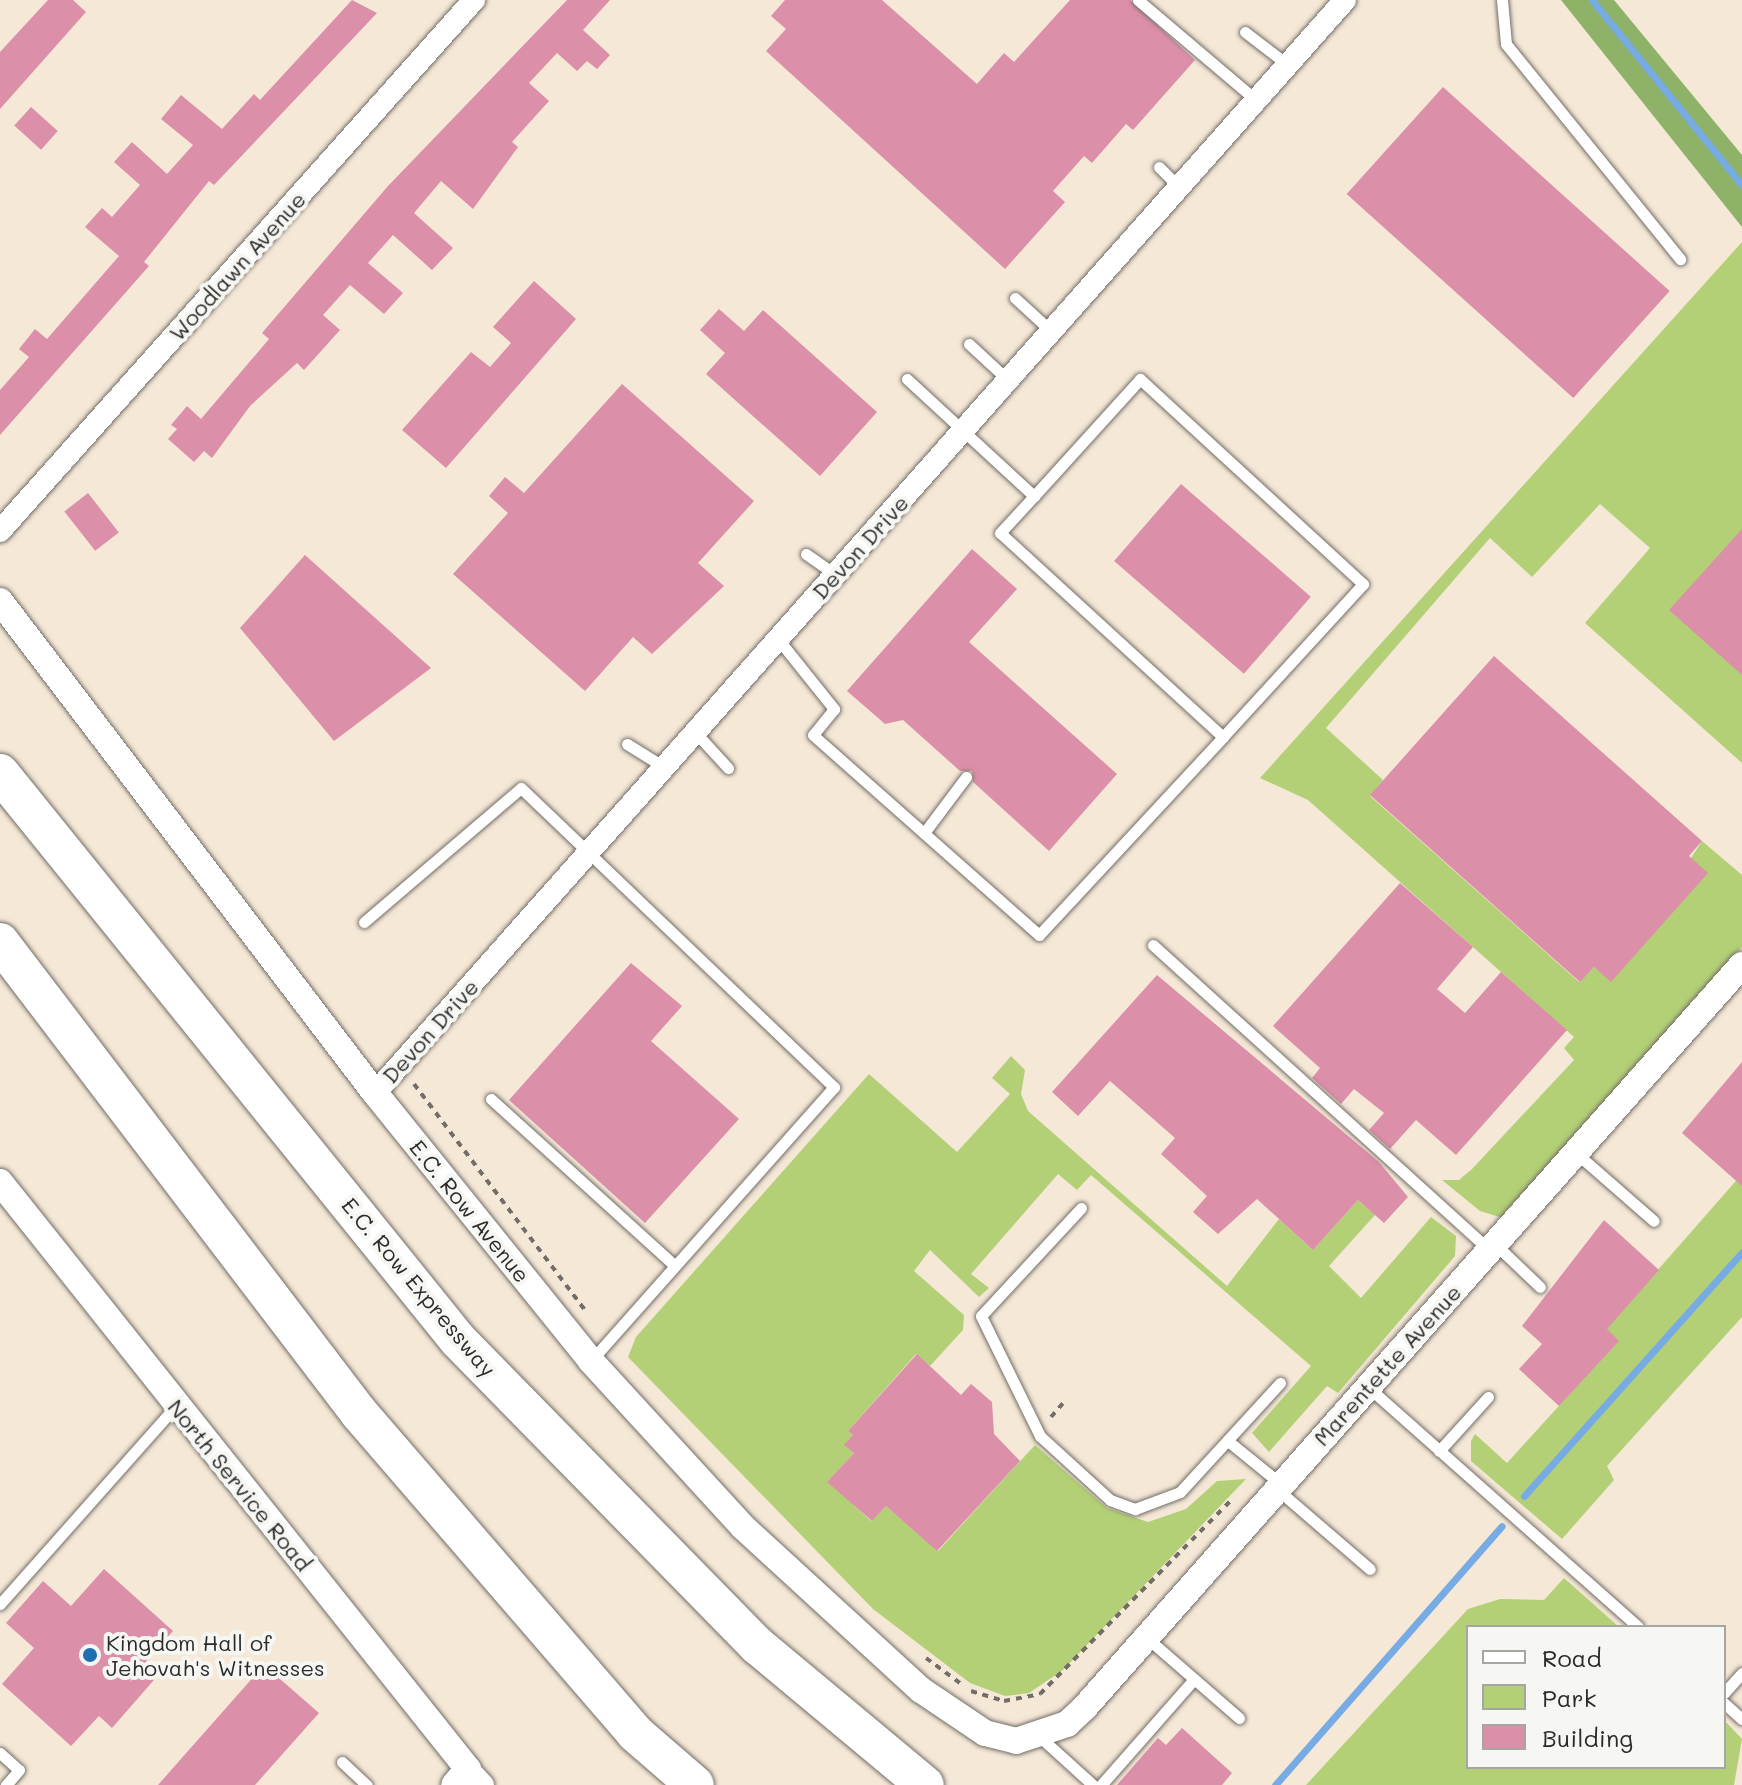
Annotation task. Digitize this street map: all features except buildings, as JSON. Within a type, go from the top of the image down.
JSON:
[{"type":"highway","name":"E.C. Row Expressway","points":[[0,773],[458,1340],[758,1646],[925,1785]]},
{"type":"highway","points":[[0,942],[359,1413],[635,1733],[692,1785]]},
{"type":"street","name":"Woodlawn Avenue","points":[[0,531],[474,0]]},
{"type":"street","name":"Devon Drive","points":[[375,1093],[1345,0]]},
{"type":"street","name":"E.C. Row Avenue","points":[[0,601],[375,1093],[591,1361],[743,1527],[921,1690],[985,1733],[1028,1739]]},
{"type":"street","name":"Marentette Avenue","points":[[1028,1739],[1067,1724],[1740,972]]},
{"type":"street","name":"North Service Road","points":[[2,1190],[469,1780]]},
{"type":"lane","points":[[1138,0],[1256,100]]},
{"type":"lane","points":[[1502,0],[1506,44],[1680,259]]},
{"type":"lane","points":[[1245,32],[1288,65]]},
{"type":"lane","points":[[1159,167],[1179,187]]},
{"type":"lane","points":[[1015,298],[1051,331]]},
{"type":"lane","points":[[969,344],[1008,380]]},
{"type":"lane","points":[[907,379],[1034,496]]},
{"type":"lane","points":[[778,639],[834,709],[813,735],[1039,935],[1223,737],[1363,584],[1140,379],[1000,533],[1223,737]]},
{"type":"lane","points":[[806,554],[835,574]]},
{"type":"lane","points":[[695,732],[728,768]]},
{"type":"lane","points":[[627,744],[664,767]]},
{"type":"lane","points":[[924,833],[966,777]]},
{"type":"lane","points":[[364,922],[521,788],[585,856],[834,1087],[591,1361]]},
{"type":"lane","points":[[1153,945],[1540,1287]]},
{"type":"lane","points":[[491,1099],[675,1266]]},
{"type":"lane","points":[[1575,1153],[1654,1221]]},
{"type":"lane","points":[[1081,1208],[981,1316],[1040,1436],[1110,1500],[1135,1509],[1180,1492],[1280,1383]]},
{"type":"lane","points":[[1368,1387],[1636,1625]]},
{"type":"lane","points":[[1439,1451],[1488,1397]]},
{"type":"lane","points":[[0,1604],[176,1406]]},
{"type":"lane","points":[[1228,1441],[1370,1569]]},
{"type":"lane","points":[[1146,1637],[1239,1718]]},
{"type":"lane","points":[[1726,1691],[1742,1673]]},
{"type":"lane","points":[[1101,1785],[1194,1679]]},
{"type":"lane","points":[[1726,1705],[1742,1719]]},
{"type":"lane","points":[[1028,1739],[1093,1785]]},
{"type":"lane","points":[[0,1753],[19,1770],[6,1785]]},
{"type":"lane","points":[[342,1762],[367,1785]]},
{"type":"path","points":[[413,1082],[588,1313]]},
{"type":"path","points":[[1049,1418],[1063,1403]]},
{"type":"path","points":[[921,1654],[972,1691],[1004,1701],[1040,1694],[1245,1486]]},
{"type":"green space","points":[[1561,0],[1614,0],[1742,155],[1742,227]]},
{"type":"green space","points":[[1742,242],[1742,763],[1585,623],[1650,548],[1600,504],[1532,577],[1490,538],[1326,728],[1383,780],[1370,796],[1579,982],[1594,967],[1611,981],[1702,841],[1742,875],[1742,947],[1503,1218],[1480,1211],[1442,1180],[1459,1180],[1472,1169],[1574,1060],[1564,1048],[1574,1037],[1308,800],[1260,778]]},
{"type":"green space","points":[[1011,1056],[1025,1070],[1021,1094],[1028,1111],[1227,1286],[1279,1219],[1313,1250],[1358,1200],[1375,1215],[1329,1266],[1361,1298],[1431,1217],[1456,1236],[1455,1256],[1338,1393],[1327,1386],[1269,1452],[1252,1433],[1311,1366],[1091,1175],[1077,1190],[1058,1174],[971,1274],[989,1288],[979,1297],[930,1250],[914,1271],[964,1315],[963,1330],[930,1366],[916,1354],[848,1431],[853,1435],[845,1445],[854,1453],[828,1481],[871,1521],[886,1506],[938,1551],[1035,1445],[1107,1508],[1148,1522],[1186,1509],[1217,1481],[1246,1479],[1063,1670],[1029,1693],[1005,1696],[970,1683],[873,1609],[628,1357],[636,1337],[869,1074],[957,1152],[1010,1094],[992,1078]]},
{"type":"green space","points":[[1742,1174],[1742,1317],[1607,1466],[1614,1480],[1562,1539],[1471,1461],[1471,1441],[1475,1434],[1507,1463],[1618,1341],[1606,1329]]},
{"type":"green space","points":[[1564,1578],[1617,1625],[1466,1625],[1466,1769],[1726,1769],[1726,1722],[1742,1739],[1734,1785],[1306,1785],[1468,1609],[1500,1599],[1544,1600]]},
{"type":"waterway","points":[[1592,0],[1742,185]]},
{"type":"waterway","points":[[1524,1496],[1742,1252]]},
{"type":"waterway","points":[[1275,1785],[1502,1526]]},
{"type":"place","name":"Kingdom Hall of Jehovah's Witnesses","points":[[90,1655]]}]
